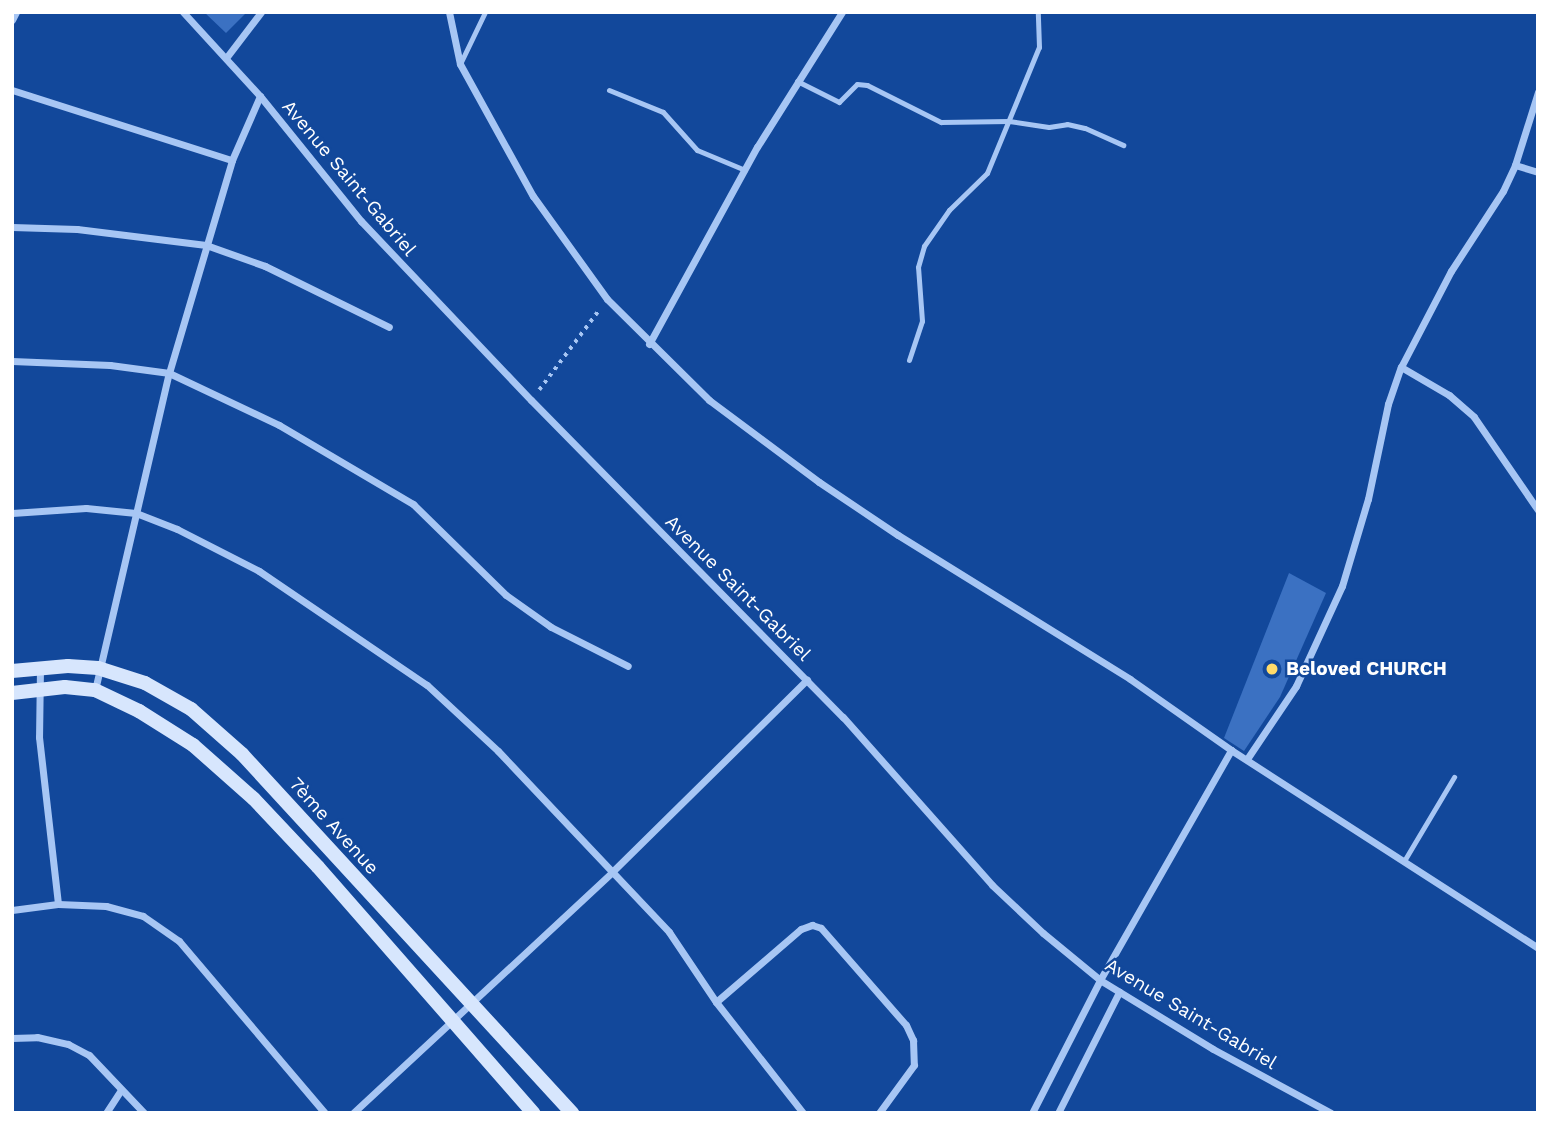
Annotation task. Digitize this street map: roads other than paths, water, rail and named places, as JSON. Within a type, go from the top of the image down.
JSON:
[{"type":"street","points":[[12,20],[16,12]]},
{"type":"street","name":"Avenue Saint-Gabriel","points":[[183,12],[260,96],[361,221],[531,400],[807,680],[992,885],[1043,933],[1100,980],[1213,1049],[1331,1113]]},
{"type":"street","points":[[226,58],[261,12]]},
{"type":"street","points":[[449,12],[460,64],[533,196],[607,299],[649,344],[709,400],[819,482],[898,535],[1130,679],[1231,750],[1538,948]]},
{"type":"street","points":[[649,344],[745,170],[797,81],[842,12]]},
{"type":"street","points":[[12,90],[232,160]]},
{"type":"street","points":[[1247,759],[1296,686],[1342,586],[1368,499],[1388,404],[1401,367],[1444,282],[1503,191],[1515,165],[1538,92]]},
{"type":"street","points":[[95,690],[169,373],[232,160],[260,96]]},
{"type":"street","points":[[1515,165],[1538,172]]},
{"type":"street","points":[[12,227],[77,229],[206,245],[265,266],[389,327]]},
{"type":"street","points":[[12,361],[110,365],[169,373],[279,425],[402,497],[506,595],[551,627],[628,666]]},
{"type":"street","points":[[1401,367],[1449,395],[1474,417],[1538,510]]},
{"type":"street","points":[[12,513],[86,508],[136,513],[177,529],[259,571],[427,685],[498,751],[669,932],[716,1002],[803,1113]]},
{"type":"street","points":[[40,667],[39,737],[58,904]]},
{"type":"street","name":"7ème Avenue","points":[[12,671],[40,667],[98,668],[145,683],[191,709],[242,754],[572,1113]]},
{"type":"street","points":[[354,1113],[612,872],[807,680]]},
{"type":"street","name":"7ème Avenue","points":[[12,693],[65,687],[95,690],[139,711],[193,745],[254,799],[533,1113]]},
{"type":"street","points":[[1032,1113],[1100,980],[1231,750]]},
{"type":"street","points":[[12,910],[58,904],[106,906],[143,916],[179,941],[325,1113]]},
{"type":"street","points":[[716,1002],[801,929],[811,925],[821,928],[906,1025],[913,1040],[914,1065],[879,1113]]},
{"type":"street","points":[[1058,1113],[1119,992]]},
{"type":"street","points":[[12,1038],[37,1037],[68,1044],[89,1055],[144,1113]]},
{"type":"street","points":[[106,1113],[121,1090]]},
{"type":"lane","points":[[460,64],[485,12]]},
{"type":"lane","points":[[909,360],[922,320],[918,267],[924,246],[949,210],[987,173],[1039,47],[1038,12]]},
{"type":"lane","points":[[797,81],[839,102],[857,84],[867,85],[941,122],[1009,121],[1085,128],[1123,145]]},
{"type":"lane","points":[[608,90],[663,113],[697,150],[745,170]]},
{"type":"lane","points":[[1404,861],[1454,777]]},
{"type":"place","name":"Beloved CHURCH","points":[[1272,669]]}]
